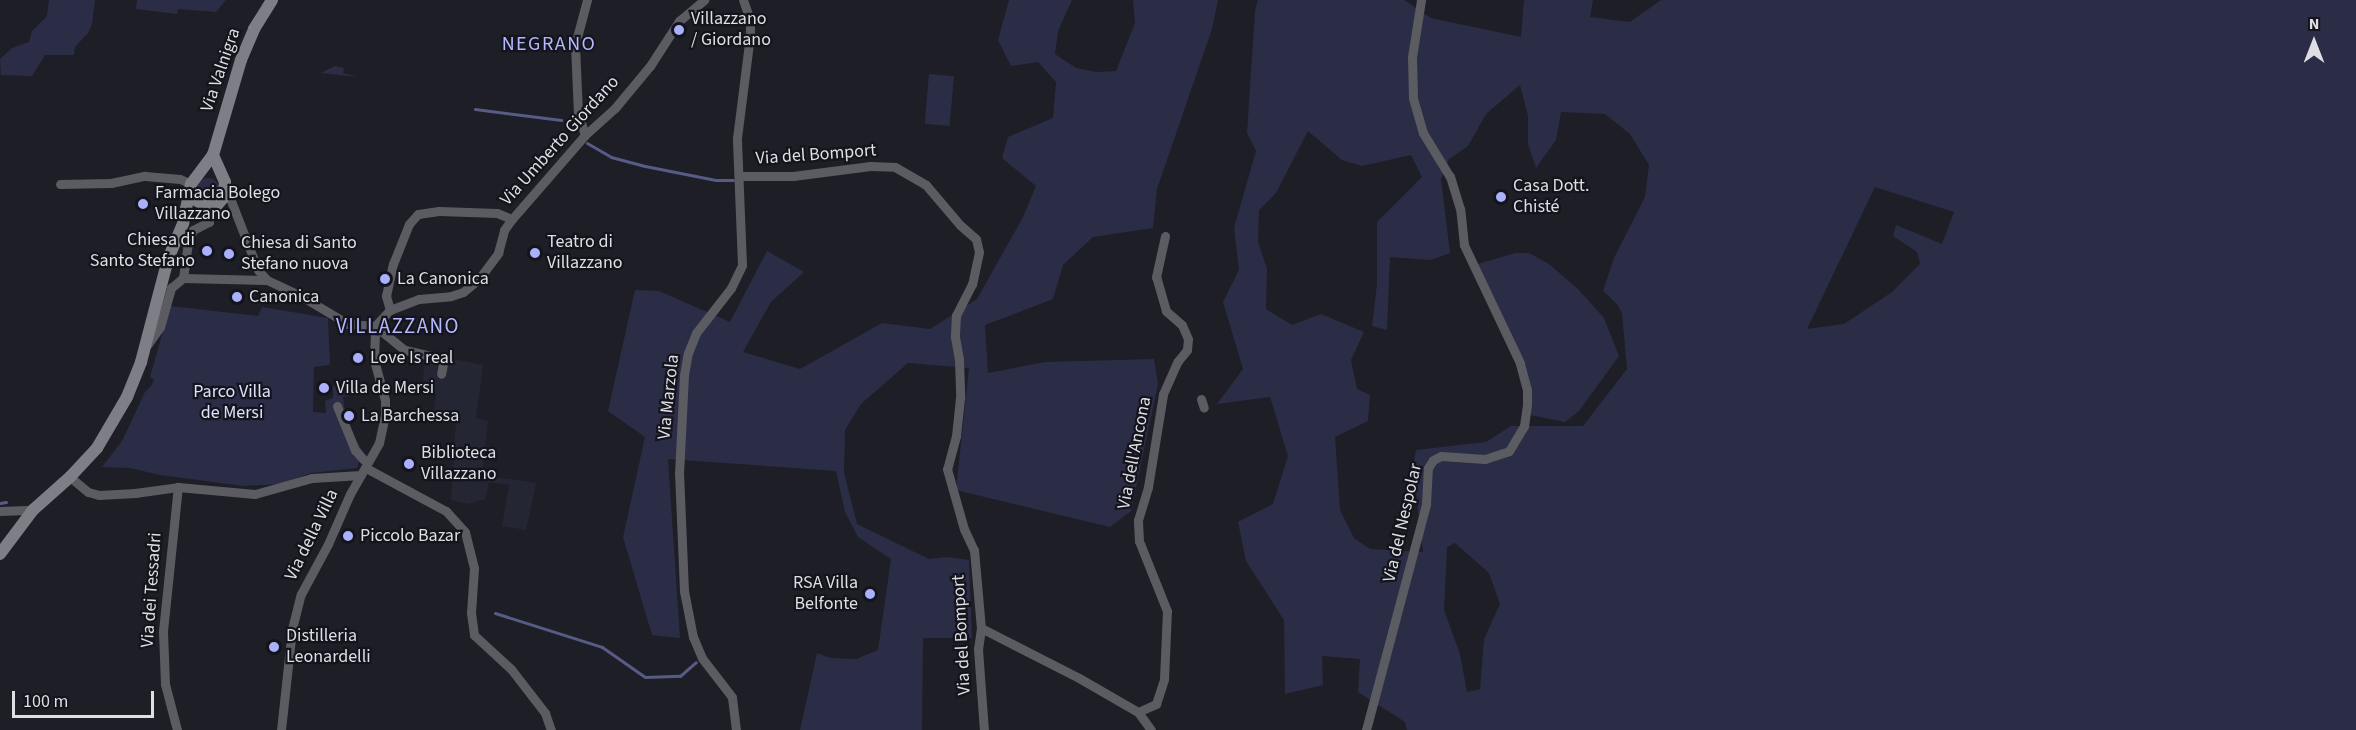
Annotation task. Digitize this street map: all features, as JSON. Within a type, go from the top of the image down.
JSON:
[{"type":"main road","name":"Via Valnigra","points":[[194,182],[213,155],[241,60],[254,29],[272,0]]},
{"type":"main road","points":[[183,224],[191,212],[224,198],[224,183],[213,155]]},
{"type":"main road","points":[[0,554],[33,510],[70,477],[97,448],[117,416],[134,380],[145,348],[168,259],[183,224],[194,182],[213,172],[224,183]]},
{"type":"main road","points":[[194,182],[194,199],[209,206]]},
{"type":"street","points":[[585,135],[578,114],[575,45],[586,0]]},
{"type":"street","name":"Via Umberto Giordano","points":[[390,310],[406,303],[452,296],[471,286],[488,269],[498,253],[504,230],[512,219],[585,135],[615,108],[650,66],[679,21],[704,0]]},
{"type":"street","name":"Via Marzola","points":[[736,730],[732,697],[702,658],[693,637],[684,591],[679,474],[684,375],[688,353],[696,333],[731,288],[742,265],[738,118],[750,35],[750,20],[743,0]]},
{"type":"street","name":"Via del Nespolar","points":[[1366,730],[1426,504],[1428,468],[1432,460],[1441,456],[1485,459],[1509,451],[1524,426],[1527,390],[1520,363],[1464,245],[1460,209],[1450,177],[1423,133],[1413,97],[1412,57],[1421,0]]},
{"type":"street","name":"Via del Bomport","points":[[739,176],[803,175],[870,166],[896,167],[926,185],[976,239],[978,252],[972,284],[956,315],[955,337],[959,360],[960,398],[956,436],[947,469],[964,529],[974,550],[981,628],[978,650],[984,730]]},
{"type":"street","points":[[60,184],[111,183],[145,176],[194,182]]},
{"type":"street","points":[[224,183],[258,270],[267,280],[301,296],[348,324],[375,326],[405,350],[444,359],[441,374]]},
{"type":"street","points":[[183,278],[188,241],[193,230],[209,222],[209,206],[236,216]]},
{"type":"street","points":[[375,326],[390,310],[386,296],[393,264],[409,224],[418,214],[439,211],[497,213],[512,219]]},
{"type":"street","name":"Via dell'Ancona","points":[[1138,712],[1156,704],[1161,687],[1167,611],[1139,541],[1138,520],[1148,487],[1163,394],[1178,361],[1187,350],[1188,339],[1182,325],[1167,311],[1156,277],[1165,236]]},
{"type":"street","points":[[145,348],[160,327],[171,288],[183,278],[267,280]]},
{"type":"street","name":"Via della Villa","points":[[281,730],[292,629],[298,601],[305,583],[328,544],[363,468],[379,443],[386,415],[386,400],[375,363],[375,326]]},
{"type":"street","points":[[337,406],[363,468]]},
{"type":"street","points":[[70,477],[88,492],[99,495],[135,494],[178,486],[255,494],[312,478],[363,468],[446,511],[465,532],[474,568],[471,613],[474,635],[511,669],[545,713],[550,730]]},
{"type":"street","name":"Via dei Tessadri","points":[[177,730],[165,684],[163,631],[178,486]]},
{"type":"street","points":[[0,511],[33,510]]},
{"type":"street","points":[[981,628],[1079,678],[1138,712],[1151,730]]},
{"type":"shaded area","points":[[425,353],[483,365],[476,418],[488,421],[482,475],[536,483],[526,530],[502,526],[509,485],[489,482],[485,499],[468,504],[451,500],[456,421],[433,417],[436,394],[422,391]]},
{"type":"green space","points":[[49,0],[95,0],[92,24],[88,33],[75,47],[74,55],[45,55],[32,76],[1,75],[0,59],[12,48],[29,42],[32,31],[47,16]]},
{"type":"green space","points":[[137,0],[226,0],[216,12],[178,9],[177,14],[136,9]]},
{"type":"green space","points":[[1009,0],[1072,0],[1058,31],[1055,54],[1076,68],[1096,72],[1116,71],[1135,23],[1133,0],[1218,0],[1212,29],[1157,189],[1153,228],[1093,237],[1063,265],[1053,299],[985,325],[988,373],[1045,362],[1154,359],[1158,384],[1131,511],[1110,527],[956,490],[969,368],[908,363],[861,404],[845,430],[844,472],[857,524],[929,559],[947,557],[969,560],[972,638],[923,638],[922,730],[800,730],[817,653],[830,658],[856,659],[878,650],[891,559],[858,537],[845,512],[836,471],[668,459],[680,638],[652,635],[623,537],[645,437],[608,411],[635,290],[659,291],[730,322],[767,251],[804,272],[771,302],[743,352],[800,369],[882,323],[930,329],[977,299],[1023,217],[1036,186],[1002,158],[1008,137],[1053,118],[1056,82],[1038,62],[1011,66],[998,40]]},
{"type":"green space","points":[[1258,0],[1404,0],[1431,18],[1521,37],[1524,0],[1593,0],[1590,17],[1630,22],[1661,0],[2356,0],[2356,730],[1407,730],[1405,722],[1358,692],[1360,659],[1322,656],[1323,685],[1285,694],[1284,620],[1246,561],[1238,522],[1273,504],[1288,456],[1270,397],[1217,404],[1243,369],[1223,302],[1239,270],[1234,228],[1256,151],[1247,133],[1255,11]],"holes":[[[1520,85],[1528,116],[1528,144],[1536,168],[1556,140],[1561,112],[1605,114],[1630,134],[1649,165],[1645,197],[1614,258],[1603,291],[1617,304],[1622,313],[1627,369],[1583,426],[1511,426],[1486,442],[1416,450],[1413,466],[1423,552],[1370,549],[1354,538],[1340,510],[1335,437],[1368,421],[1370,395],[1357,389],[1351,360],[1364,332],[1321,314],[1292,325],[1266,309],[1267,269],[1258,242],[1259,210],[1276,193],[1308,131],[1342,160],[1362,166],[1411,155],[1422,177],[1377,222],[1377,284],[1372,326],[1387,330],[1390,257],[1431,260],[1450,253],[1441,179],[1449,159],[1468,146],[1486,114]],[[1875,187],[1954,212],[1942,244],[1896,225],[1893,236],[1917,252],[1920,264],[1892,292],[1844,324],[1807,329]],[[1455,543],[1489,573],[1500,604],[1484,639],[1480,689],[1467,692],[1460,654],[1444,610],[1447,547]]]},
{"type":"green space","points":[[335,66],[344,68],[343,73],[358,77],[321,73]]},
{"type":"green space","points":[[929,74],[954,76],[950,126],[925,124]]},
{"type":"green space","points":[[208,178],[216,181],[219,189],[216,197],[208,200],[200,197],[197,189],[200,181]]},
{"type":"green space","points":[[1515,253],[1529,253],[1549,264],[1578,289],[1604,318],[1619,356],[1579,411],[1565,422],[1530,415],[1531,401],[1478,264]]},
{"type":"green space","name":"Parco Villa de Mersi","points":[[170,306],[258,316],[262,307],[328,318],[330,363],[314,367],[313,412],[326,413],[325,401],[333,398],[333,386],[348,386],[349,396],[343,397],[345,411],[351,433],[363,451],[357,468],[311,473],[281,484],[243,486],[160,475],[130,468],[102,467],[122,441],[145,392],[154,380],[150,377]]},
{"type":"waterway","points":[[475,109],[561,120]]},
{"type":"waterway","points":[[587,143],[611,157],[645,166],[716,180],[733,180]]},
{"type":"waterway","points":[[0,503],[6,502]]},
{"type":"waterway","points":[[495,613],[602,647],[645,677],[680,676],[696,662]]},
{"type":"place","name":"Villazzano / Giordano","points":[[679,30]]},
{"type":"place","name":"Casa Dott. Chisté","points":[[1501,197]]},
{"type":"place","name":"Farmacia Bolego Villazzano","points":[[143,204]]},
{"type":"place","name":"Chiesa di Santo Stefano","points":[[207,251]]},
{"type":"place","name":"Teatro di Villazzano","points":[[535,253]]},
{"type":"place","name":"Chiesa di Santo Stefano nuova","points":[[229,254]]},
{"type":"place","name":"La Canonica","points":[[385,279]]},
{"type":"place","name":"Canonica","points":[[237,297]]},
{"type":"place","name":"Love Is real","points":[[358,358]]},
{"type":"place","name":"Villa de Mersi","points":[[324,388]]},
{"type":"place","name":"La Barchessa","points":[[349,416]]},
{"type":"place","name":"Biblioteca Villazzano","points":[[409,464]]},
{"type":"place","name":"Piccolo Bazar","points":[[348,536]]},
{"type":"place","name":"RSA Villa Belfonte","points":[[870,594]]},
{"type":"place","name":"Distilleria Leonardelli","points":[[274,647]]},
{"type":"district","name":"NEGRANO","points":[[549,44]]},
{"type":"district","name":"VILLAZZANO","points":[[398,326]]}]
